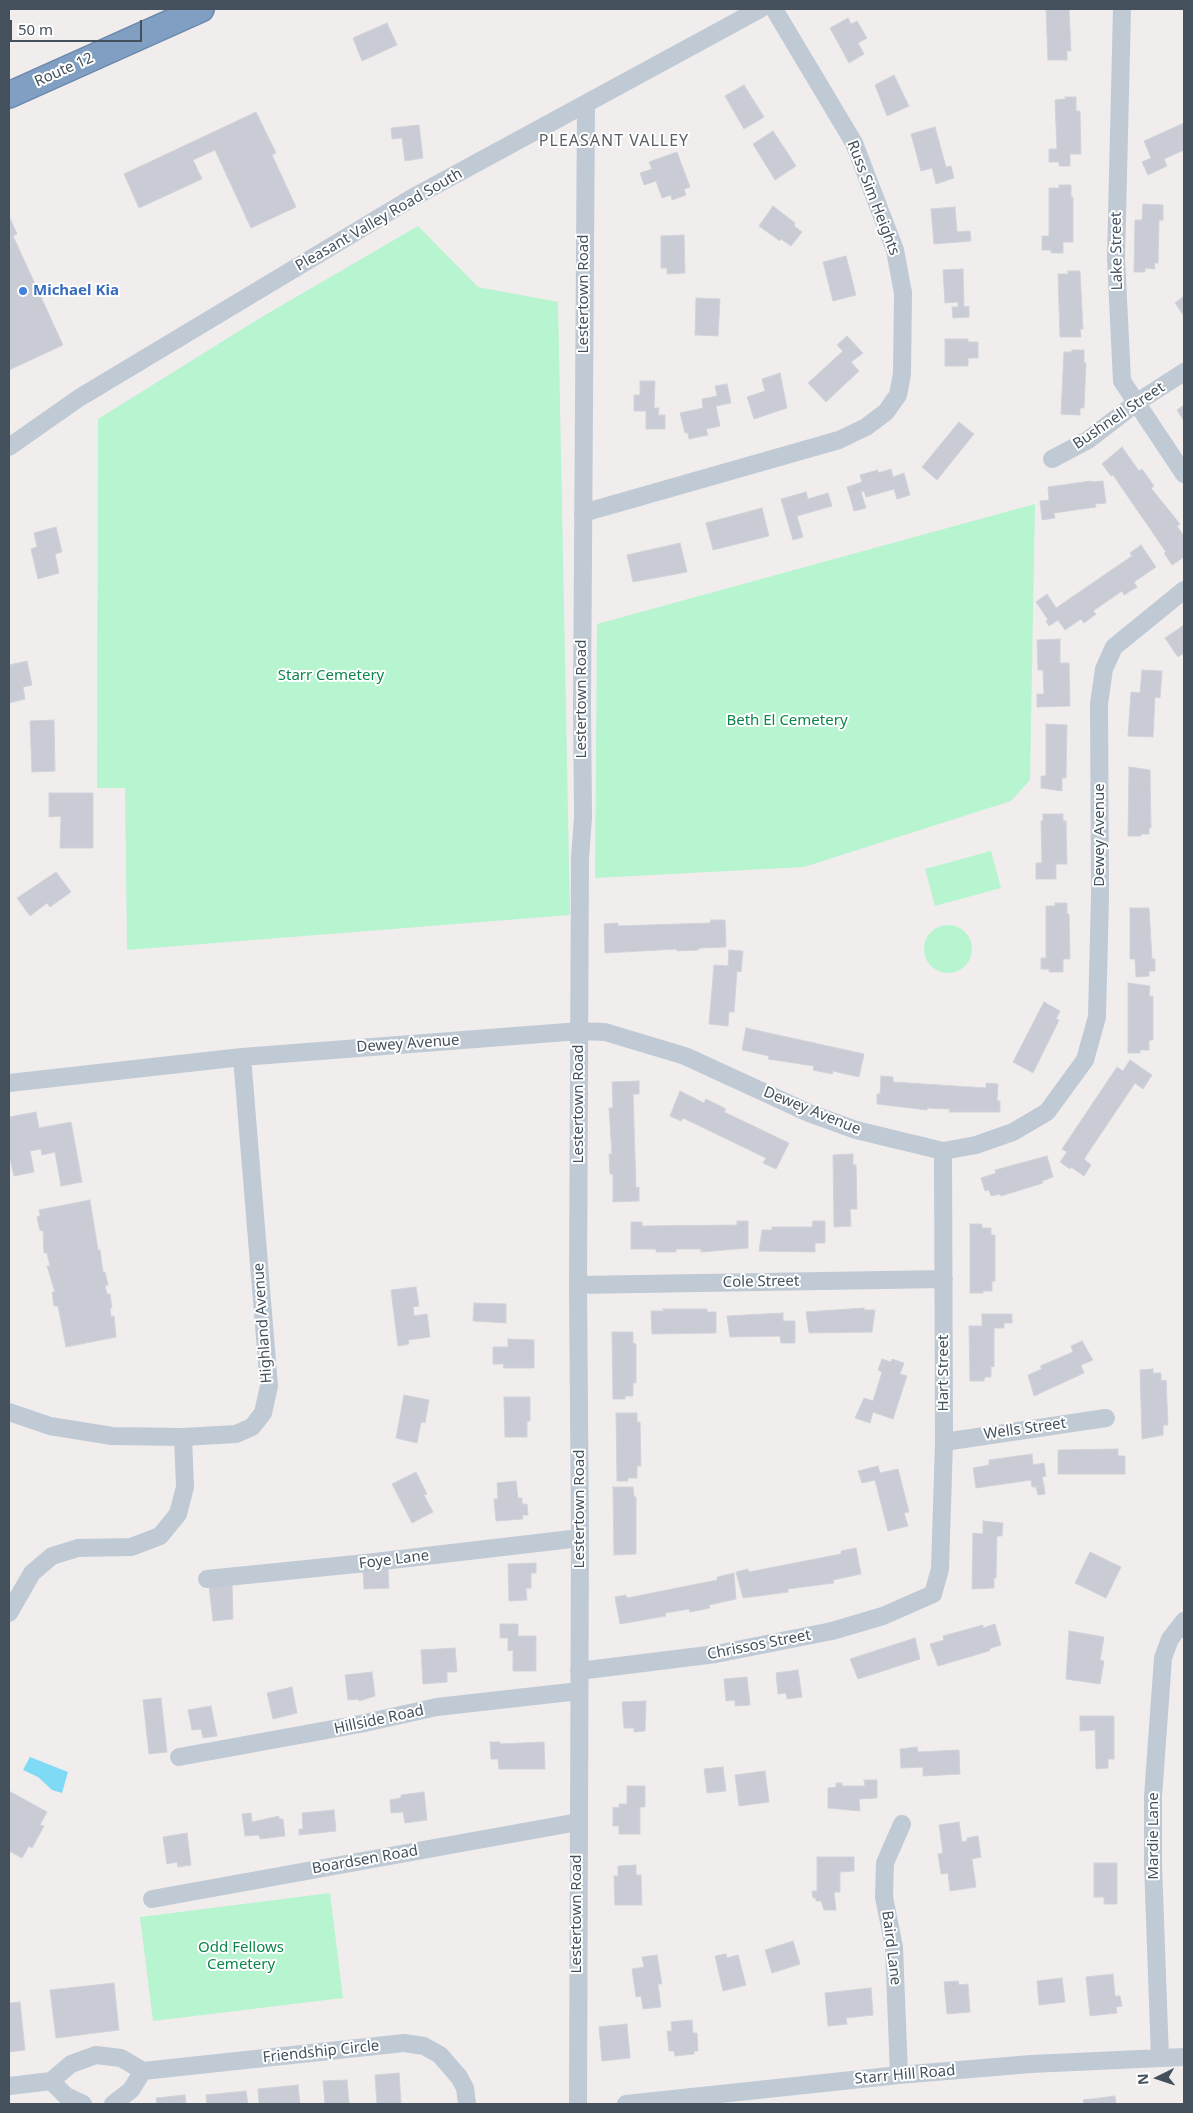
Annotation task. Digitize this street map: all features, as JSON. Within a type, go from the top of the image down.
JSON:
[{"type":"highway","name":"Route 12","points":[[9,95],[201,9]]},
{"type":"street","name":"Pleasant Valley Road South","points":[[9,447],[79,398],[412,198],[760,9]]},
{"type":"street","name":"Russ Sim Heights","points":[[583,513],[839,440],[866,427],[880,417],[898,395],[902,374],[903,293],[895,250],[854,144],[774,9]]},
{"type":"street","name":"Lake Street","points":[[1122,9],[1116,258],[1122,381],[1184,474]]},
{"type":"street","name":"Lestertown Road","points":[[578,2104],[580,1538],[578,1285],[580,859],[583,817],[586,104]]},
{"type":"street","name":"Bushnell Street","points":[[1052,459],[1088,440],[1136,404],[1184,372]]},
{"type":"street","name":"Dewey Avenue","points":[[9,1083],[242,1058],[580,1031],[605,1032],[685,1056],[810,1113],[847,1126],[943,1151],[976,1145],[1013,1132],[1047,1112],[1085,1060],[1097,1017],[1100,896],[1099,704],[1104,669],[1114,647],[1184,590]]},
{"type":"street","name":"Highland Avenue","points":[[9,1412],[50,1426],[112,1436],[182,1437],[236,1434],[252,1427],[263,1412],[269,1386],[242,1058]]},
{"type":"street","name":"Hart Street","points":[[933,1594],[940,1569],[944,1442],[943,1151]]},
{"type":"street","name":"Cole Street","points":[[578,1285],[944,1279]]},
{"type":"street","name":"Wells Street","points":[[944,1442],[1106,1418]]},
{"type":"street","points":[[9,1612],[32,1573],[52,1556],[78,1548],[131,1547],[160,1536],[178,1514],[184,1487],[182,1437]]},
{"type":"street","name":"Foye Lane","points":[[207,1579],[580,1538]]},
{"type":"street","name":"Chrissos Street","points":[[579,1672],[716,1654],[832,1631],[883,1616],[933,1594]]},
{"type":"street","name":"Mardie Lane","points":[[1160,2058],[1153,1864],[1153,1797],[1163,1658],[1170,1639],[1184,1621]]},
{"type":"street","name":"Hillside Road","points":[[180,1757],[437,1708],[579,1692]]},
{"type":"street","name":"Boardsen Road","points":[[152,1898],[578,1822]]},
{"type":"street","name":"Baird Lane","points":[[899,2075],[894,1947],[884,1897],[885,1863],[902,1824]]},
{"type":"street","name":"Friendship Circle","points":[[143,2071],[404,2043],[424,2046],[440,2055],[459,2077],[465,2088],[467,2104]]},
{"type":"street","points":[[9,2086],[51,2081],[71,2064],[96,2055],[121,2058],[143,2071],[131,2090],[113,2104]]},
{"type":"street","name":"Starr Hill Road","points":[[626,2104],[899,2075],[1184,2057]]},
{"type":"street","points":[[51,2081],[66,2096],[83,2104]]},
{"type":"green space","name":"Starr Cemetery","points":[[418,226],[478,287],[558,302],[570,915],[127,950],[125,788],[97,788],[98,419],[260,318]]},
{"type":"green space","name":"Beth El Cemetery","points":[[1035,504],[1030,780],[1011,801],[804,867],[595,878],[597,624]]},
{"type":"green space","points":[[991,851],[1001,888],[935,906],[925,869]]},
{"type":"green space","points":[[943,925],[953,925],[965,932],[972,944],[972,954],[965,966],[953,973],[943,973],[935,969],[928,962],[924,954],[924,944],[928,936],[935,929]]},
{"type":"green space","name":"Odd Fellows Cemetery","points":[[330,1893],[343,1998],[153,2021],[140,1917]]},
{"type":"water","points":[[30,1757],[68,1772],[62,1793],[52,1790],[38,1777],[23,1770]]},
{"type":"building","points":[[1046,9],[1069,9],[1071,51],[1067,51],[1067,60],[1048,60]]},
{"type":"building","points":[[848,18],[851,24],[857,21],[867,38],[858,43],[864,54],[849,63],[830,28]]},
{"type":"building","points":[[387,23],[397,45],[362,61],[353,38]]},
{"type":"building","points":[[894,75],[909,106],[887,116],[875,85]]},
{"type":"building","points":[[744,85],[764,117],[744,129],[725,96]]},
{"type":"building","points":[[1065,97],[1076,97],[1076,111],[1080,111],[1081,154],[1070,154],[1070,166],[1059,166],[1059,162],[1049,162],[1049,149],[1057,149],[1055,100],[1066,99]]},
{"type":"building","points":[[256,112],[276,153],[272,155],[296,207],[251,228],[215,150],[193,160],[202,179],[139,208],[124,174]]},
{"type":"building","points":[[1184,123],[1184,150],[1164,159],[1167,166],[1148,175],[1142,162],[1151,158],[1144,141]]},
{"type":"building","points":[[419,125],[423,158],[405,161],[402,138],[392,139],[391,128]]},
{"type":"building","points":[[935,127],[946,167],[951,166],[954,178],[936,184],[932,168],[921,171],[911,134]]},
{"type":"building","points":[[773,131],[796,166],[775,180],[753,144]]},
{"type":"building","points":[[677,152],[690,187],[684,189],[686,195],[672,200],[671,195],[662,198],[656,181],[644,185],[640,173],[652,169],[649,162]]},
{"type":"building","points":[[1059,185],[1071,185],[1071,197],[1073,197],[1073,242],[1063,242],[1063,253],[1051,253],[1051,250],[1042,250],[1042,236],[1049,236],[1049,188],[1059,188]]},
{"type":"building","points":[[1143,204],[1163,205],[1163,220],[1159,220],[1158,263],[1154,263],[1155,269],[1145,268],[1145,272],[1134,272],[1135,220],[1142,220]]},
{"type":"building","points":[[773,206],[795,223],[794,226],[802,232],[791,246],[781,239],[780,241],[759,226]]},
{"type":"building","points":[[955,207],[957,232],[970,231],[971,241],[934,244],[931,209]]},
{"type":"building","name":"Michael Kia","points":[[9,216],[17,234],[13,236],[63,345],[9,370]]},
{"type":"building","points":[[684,235],[685,273],[667,274],[667,268],[661,268],[661,236]]},
{"type":"building","points":[[846,256],[856,295],[833,301],[823,262]]},
{"type":"building","points":[[963,269],[964,307],[969,306],[969,317],[953,318],[952,307],[958,307],[958,302],[945,303],[943,270]]},
{"type":"building","points":[[1068,271],[1080,271],[1083,329],[1080,329],[1081,337],[1060,337],[1058,274],[1068,274]]},
{"type":"building","points":[[1184,296],[1184,316],[1175,303]]},
{"type":"building","points":[[696,298],[720,299],[718,336],[695,335]]},
{"type":"building","points":[[847,336],[863,353],[851,362],[859,371],[826,402],[808,383],[843,351],[837,345]]},
{"type":"building","points":[[945,339],[968,339],[968,342],[978,342],[978,358],[968,358],[968,366],[945,366]]},
{"type":"building","points":[[1072,350],[1084,350],[1084,363],[1086,363],[1084,408],[1080,408],[1080,415],[1061,414],[1064,352],[1072,352]]},
{"type":"building","points":[[780,373],[787,408],[754,419],[747,397],[765,391],[762,379]]},
{"type":"building","points":[[640,381],[655,381],[654,408],[659,408],[658,415],[665,415],[665,429],[646,429],[646,411],[634,411],[634,395],[640,395]]},
{"type":"building","points":[[727,384],[731,403],[716,406],[720,426],[706,429],[708,435],[689,439],[688,433],[685,433],[680,413],[703,408],[702,399],[717,396],[715,386]]},
{"type":"building","points":[[1184,405],[1184,421],[1177,410]]},
{"type":"building","points":[[959,422],[974,434],[937,480],[922,467]]},
{"type":"building","points":[[1122,447],[1139,471],[1142,469],[1154,486],[1151,488],[1180,524],[1177,526],[1184,536],[1184,557],[1172,565],[1164,553],[1166,552],[1113,475],[1111,476],[1102,464]]},
{"type":"building","points":[[891,469],[893,477],[904,473],[910,495],[897,499],[894,489],[866,497],[864,491],[861,492],[866,508],[854,511],[847,487],[862,482],[860,475]]},
{"type":"building","points":[[1103,481],[1106,503],[1095,504],[1096,507],[1054,513],[1055,518],[1042,520],[1040,501],[1049,500],[1048,487]]},
{"type":"building","points":[[806,492],[808,499],[828,493],[832,506],[797,516],[803,537],[793,540],[781,499]]},
{"type":"building","points":[[762,508],[769,536],[713,550],[706,523]]},
{"type":"building","points":[[56,527],[62,552],[55,554],[59,573],[38,579],[31,549],[37,547],[34,533]]},
{"type":"building","points":[[680,543],[687,572],[633,582],[627,555]]},
{"type":"building","points":[[1141,545],[1156,567],[1134,582],[1137,587],[1124,595],[1122,591],[1093,611],[1096,614],[1084,623],[1081,619],[1065,630],[1058,620],[1049,626],[1046,621],[1048,620],[1036,602],[1047,594],[1056,608],[1132,556],[1130,553]]},
{"type":"building","points":[[1184,625],[1184,653],[1178,657],[1165,638]]},
{"type":"building","points":[[1060,639],[1060,663],[1069,663],[1070,706],[1037,707],[1037,694],[1044,694],[1043,670],[1038,670],[1037,640]]},
{"type":"building","points":[[27,661],[32,685],[23,687],[25,699],[9,703],[9,665]]},
{"type":"building","points":[[1142,670],[1162,671],[1160,698],[1155,697],[1153,737],[1128,736],[1131,692],[1140,693]]},
{"type":"building","points":[[54,720],[55,771],[32,772],[30,721]]},
{"type":"building","points":[[1046,724],[1067,725],[1066,778],[1062,778],[1062,791],[1041,788],[1041,776],[1046,776]]},
{"type":"building","points":[[1129,767],[1150,770],[1151,828],[1149,828],[1149,834],[1141,834],[1141,836],[1128,836]]},
{"type":"building","points":[[49,793],[93,793],[93,848],[60,848],[61,816],[49,817]]},
{"type":"building","points":[[1043,814],[1063,814],[1063,821],[1066,821],[1067,864],[1056,864],[1056,879],[1036,879],[1036,863],[1042,863],[1041,821],[1043,821]]},
{"type":"building","points":[[56,872],[71,892],[50,907],[47,903],[30,916],[17,898]]},
{"type":"building","points":[[1055,903],[1067,903],[1067,914],[1069,914],[1070,959],[1063,959],[1063,972],[1049,972],[1049,969],[1041,969],[1041,958],[1046,958],[1046,906],[1055,906]]},
{"type":"building","points":[[1130,908],[1149,908],[1152,959],[1155,959],[1155,971],[1149,971],[1149,976],[1136,977],[1135,959],[1130,959]]},
{"type":"building","points":[[711,920],[725,920],[726,947],[700,948],[698,950],[677,951],[677,949],[605,953],[604,924],[618,923],[618,926],[710,923]]},
{"type":"building","points":[[729,950],[743,951],[741,972],[737,971],[734,1012],[729,1012],[728,1026],[709,1024],[714,965],[728,966]]},
{"type":"building","points":[[1128,983],[1150,986],[1149,996],[1153,996],[1153,1040],[1149,1040],[1149,1050],[1140,1050],[1140,1053],[1128,1053]]},
{"type":"building","points":[[1044,1002],[1060,1011],[1056,1019],[1059,1020],[1033,1073],[1013,1062]]},
{"type":"building","points":[[746,1028],[864,1054],[859,1077],[833,1071],[832,1074],[813,1070],[814,1066],[768,1059],[769,1056],[742,1050]]},
{"type":"building","points":[[1130,1060],[1152,1075],[1143,1089],[1135,1083],[1084,1159],[1091,1165],[1084,1176],[1060,1162],[1067,1152],[1062,1149],[1117,1067],[1123,1071]]},
{"type":"building","points":[[881,1076],[893,1077],[893,1082],[986,1088],[986,1083],[998,1084],[997,1101],[1000,1101],[1000,1112],[949,1112],[950,1109],[927,1108],[927,1110],[877,1104],[877,1094],[880,1094]]},
{"type":"building","points":[[639,1081],[639,1094],[633,1094],[636,1188],[639,1187],[639,1201],[613,1202],[613,1174],[610,1174],[609,1154],[612,1154],[609,1108],[613,1108],[612,1082]]},
{"type":"building","points":[[680,1091],[704,1103],[706,1099],[726,1109],[724,1112],[789,1143],[776,1169],[763,1163],[766,1158],[683,1118],[681,1121],[670,1116]]},
{"type":"building","points":[[36,1112],[39,1128],[71,1122],[82,1182],[61,1186],[55,1152],[42,1155],[41,1149],[30,1151],[34,1172],[14,1176],[9,1155],[9,1117]]},
{"type":"building","points":[[853,1154],[853,1165],[856,1165],[857,1209],[850,1209],[851,1226],[834,1227],[833,1155]]},
{"type":"building","points":[[1047,1156],[1053,1177],[1042,1181],[1043,1183],[1001,1196],[1000,1194],[991,1196],[989,1190],[985,1191],[981,1178],[996,1173],[995,1170]]},
{"type":"building","points":[[90,1200],[98,1250],[100,1250],[103,1272],[105,1272],[108,1285],[105,1286],[107,1294],[110,1294],[111,1317],[114,1316],[116,1337],[66,1347],[58,1306],[54,1306],[52,1292],[55,1292],[47,1266],[50,1266],[47,1253],[44,1253],[43,1230],[40,1231],[37,1217],[40,1216],[39,1210]]},
{"type":"building","points":[[737,1221],[748,1221],[748,1248],[701,1252],[701,1249],[676,1249],[676,1252],[656,1252],[656,1249],[631,1249],[631,1222],[642,1222],[642,1226],[737,1225]]},
{"type":"building","points":[[813,1221],[825,1221],[825,1243],[815,1243],[815,1252],[759,1251],[762,1230],[772,1230],[772,1227],[812,1227]]},
{"type":"building","points":[[970,1224],[982,1224],[982,1228],[991,1228],[991,1235],[995,1235],[995,1281],[992,1281],[992,1291],[970,1293]]},
{"type":"building","points":[[416,1287],[419,1306],[413,1307],[414,1316],[427,1314],[430,1337],[408,1340],[409,1344],[398,1346],[391,1290]]},
{"type":"building","points":[[474,1303],[506,1304],[506,1323],[473,1321]]},
{"type":"building","points":[[864,1308],[864,1310],[875,1310],[872,1332],[809,1333],[806,1312]]},
{"type":"building","points":[[663,1309],[707,1309],[707,1312],[716,1312],[716,1333],[652,1334],[651,1311],[664,1311]]},
{"type":"building","points":[[783,1313],[783,1321],[795,1321],[795,1343],[781,1343],[780,1336],[730,1337],[727,1316]]},
{"type":"building","points":[[982,1314],[1012,1314],[1012,1323],[1004,1323],[1004,1328],[994,1328],[994,1367],[991,1366],[991,1377],[985,1377],[984,1381],[970,1381],[969,1326],[982,1326]]},
{"type":"building","points":[[612,1332],[633,1332],[633,1343],[636,1344],[636,1383],[633,1383],[633,1396],[625,1396],[625,1399],[613,1399]]},
{"type":"building","points":[[508,1339],[534,1340],[534,1368],[503,1368],[504,1364],[493,1364],[493,1347],[508,1347]]},
{"type":"building","points":[[1082,1341],[1093,1360],[1081,1365],[1084,1373],[1034,1396],[1028,1375],[1042,1369],[1040,1366],[1073,1352],[1071,1346]]},
{"type":"building","points":[[882,1359],[891,1362],[892,1359],[904,1363],[900,1374],[907,1376],[893,1419],[873,1412],[870,1423],[855,1418],[864,1398],[873,1401],[882,1372],[878,1370]]},
{"type":"building","points":[[1153,1369],[1153,1373],[1161,1373],[1161,1381],[1166,1380],[1168,1425],[1163,1425],[1163,1435],[1142,1439],[1140,1370]]},
{"type":"building","points":[[404,1395],[429,1400],[425,1423],[421,1422],[417,1443],[396,1438]]},
{"type":"building","points":[[504,1397],[530,1397],[530,1421],[527,1421],[527,1437],[505,1437]]},
{"type":"building","points":[[616,1413],[637,1413],[637,1422],[640,1422],[641,1466],[637,1466],[637,1478],[628,1478],[628,1481],[617,1481]]},
{"type":"building","points":[[1118,1449],[1118,1456],[1125,1456],[1125,1474],[1058,1474],[1058,1450]]},
{"type":"building","points":[[1032,1454],[1033,1465],[1044,1463],[1046,1476],[1042,1477],[1044,1486],[1032,1487],[1031,1480],[976,1488],[973,1468],[989,1465],[989,1460]]},
{"type":"building","points":[[878,1466],[880,1473],[898,1469],[909,1512],[904,1513],[908,1526],[888,1531],[875,1480],[862,1483],[858,1471]]},
{"type":"building","points":[[416,1472],[427,1494],[424,1495],[433,1512],[412,1523],[392,1484]]},
{"type":"building","points":[[516,1481],[518,1498],[522,1498],[522,1504],[527,1504],[528,1515],[522,1515],[523,1519],[496,1521],[494,1499],[498,1499],[497,1483]]},
{"type":"building","points":[[1044,1486],[1045,1494],[1038,1495],[1036,1487]]},
{"type":"building","points":[[613,1487],[633,1487],[634,1497],[636,1497],[636,1554],[614,1555]]},
{"type":"building","points":[[983,1521],[1003,1523],[1002,1536],[997,1536],[996,1578],[994,1578],[994,1588],[972,1589],[973,1533],[983,1534]]},
{"type":"building","points":[[856,1548],[861,1574],[833,1580],[834,1583],[788,1589],[788,1592],[743,1598],[736,1572],[748,1569],[749,1572],[841,1554],[841,1551]]},
{"type":"building","points":[[1090,1552],[1121,1567],[1106,1598],[1075,1583]]},
{"type":"building","points":[[536,1563],[536,1573],[531,1573],[531,1588],[526,1588],[527,1600],[509,1601],[508,1564]]},
{"type":"building","points":[[388,1568],[389,1588],[364,1589],[363,1569]]},
{"type":"building","points":[[734,1573],[736,1599],[709,1605],[710,1608],[690,1612],[689,1609],[665,1613],[666,1616],[620,1624],[615,1597],[626,1595],[627,1598],[717,1580],[717,1577]]},
{"type":"building","points":[[232,1583],[233,1619],[213,1621],[209,1586]]},
{"type":"building","points":[[500,1624],[518,1624],[518,1636],[536,1636],[536,1671],[513,1671],[513,1650],[508,1651],[508,1638],[500,1638]]},
{"type":"building","points":[[995,1624],[1001,1645],[991,1648],[989,1651],[938,1666],[930,1644],[944,1640],[943,1636],[983,1625],[983,1628]]},
{"type":"building","points":[[1069,1631],[1104,1637],[1100,1660],[1104,1661],[1100,1684],[1066,1679]]},
{"type":"building","points":[[915,1638],[920,1659],[858,1679],[850,1659]]},
{"type":"building","points":[[455,1648],[457,1672],[447,1672],[447,1682],[423,1684],[421,1650]]},
{"type":"building","points":[[798,1670],[802,1697],[787,1699],[786,1693],[778,1694],[776,1673]]},
{"type":"building","points":[[372,1672],[375,1696],[359,1701],[358,1699],[348,1700],[345,1675]]},
{"type":"building","points":[[747,1677],[750,1705],[735,1706],[735,1700],[726,1701],[724,1679]]},
{"type":"building","points":[[292,1687],[297,1713],[273,1719],[267,1693]]},
{"type":"building","points":[[161,1698],[167,1752],[149,1754],[143,1700]]},
{"type":"building","points":[[646,1701],[645,1731],[634,1732],[634,1728],[624,1728],[622,1702]]},
{"type":"building","points":[[211,1706],[217,1736],[203,1738],[201,1729],[192,1730],[188,1710]]},
{"type":"building","points":[[1080,1716],[1114,1716],[1114,1759],[1108,1759],[1108,1768],[1096,1769],[1095,1730],[1080,1731]]},
{"type":"building","points":[[490,1742],[500,1742],[500,1744],[544,1742],[545,1769],[499,1769],[498,1759],[491,1759]]},
{"type":"building","points":[[917,1747],[918,1752],[959,1750],[960,1774],[923,1776],[923,1767],[901,1768],[900,1749]]},
{"type":"building","points":[[723,1767],[726,1791],[707,1793],[704,1769]]},
{"type":"building","points":[[765,1771],[769,1802],[739,1806],[735,1775]]},
{"type":"building","points":[[864,1780],[877,1780],[877,1798],[859,1799],[860,1811],[828,1808],[828,1788],[836,1787],[836,1783],[842,1783],[842,1786],[865,1786]]},
{"type":"building","points":[[627,1786],[645,1786],[645,1807],[640,1807],[640,1834],[619,1834],[619,1826],[613,1826],[613,1807],[619,1808],[619,1804],[627,1804]]},
{"type":"building","points":[[9,1791],[47,1812],[40,1825],[44,1826],[32,1848],[29,1846],[22,1858],[9,1851]]},
{"type":"building","points":[[424,1792],[427,1820],[405,1823],[403,1812],[391,1813],[390,1800],[401,1798],[401,1795]]},
{"type":"building","points":[[334,1810],[336,1831],[299,1835],[299,1829],[303,1829],[302,1813]]},
{"type":"building","points":[[251,1813],[252,1822],[279,1816],[279,1819],[283,1819],[285,1836],[260,1839],[259,1835],[245,1836],[242,1814]]},
{"type":"building","points":[[959,1822],[962,1842],[967,1841],[967,1838],[978,1836],[981,1857],[972,1859],[976,1887],[950,1891],[948,1873],[941,1874],[938,1854],[943,1853],[939,1825]]},
{"type":"building","points":[[187,1833],[191,1865],[178,1867],[177,1862],[167,1864],[163,1837]]},
{"type":"building","points":[[817,1857],[854,1857],[854,1871],[840,1872],[840,1892],[834,1892],[836,1910],[824,1910],[821,1901],[816,1901],[816,1898],[813,1898],[812,1891],[817,1891]]},
{"type":"building","points":[[1094,1863],[1117,1863],[1117,1904],[1104,1904],[1104,1897],[1094,1897]]},
{"type":"building","points":[[636,1865],[636,1875],[641,1875],[642,1905],[615,1905],[614,1876],[618,1876],[618,1866]]},
{"type":"building","points":[[793,1941],[800,1964],[772,1973],[765,1950]]},
{"type":"building","points":[[726,1954],[727,1958],[738,1955],[746,1985],[723,1991],[715,1956]]},
{"type":"building","points":[[657,1955],[662,1984],[658,1984],[661,2007],[643,2009],[641,1996],[636,1997],[632,1969],[644,1967],[642,1957]]},
{"type":"building","points":[[1113,1974],[1115,1996],[1120,1996],[1122,2006],[1116,2007],[1117,2013],[1090,2016],[1086,1977]]},
{"type":"building","points":[[1062,1978],[1065,2002],[1039,2005],[1037,1981]]},
{"type":"building","points":[[958,1981],[959,1985],[968,1984],[970,2012],[947,2014],[944,1982]]},
{"type":"building","points":[[114,1983],[119,2030],[56,2038],[50,1990]]},
{"type":"building","points":[[871,1988],[873,2015],[846,2018],[847,2024],[828,2026],[825,1993]]},
{"type":"building","points":[[20,2002],[25,2050],[9,2052],[9,2003]]},
{"type":"building","points":[[692,2020],[693,2033],[697,2033],[698,2051],[694,2051],[694,2054],[675,2056],[674,2051],[669,2051],[667,2031],[672,2031],[671,2022]]},
{"type":"building","points":[[627,2024],[630,2058],[602,2061],[599,2027]]},
{"type":"building","points":[[399,2073],[401,2104],[377,2104],[375,2075]]},
{"type":"building","points":[[347,2080],[349,2104],[325,2104],[323,2081]]},
{"type":"building","points":[[298,2085],[300,2104],[259,2104],[258,2089]]},
{"type":"building","points":[[246,2091],[248,2104],[207,2104],[206,2095]]},
{"type":"building","points":[[185,2095],[186,2104],[157,2104],[156,2098]]},
{"type":"building","points":[[1115,2096],[1116,2104],[1084,2104],[1083,2100]]},
{"type":"place","name":"Michael Kia","points":[[23,291]]},
{"type":"district","name":"PLEASANT VALLEY","points":[[614,141]]}]
